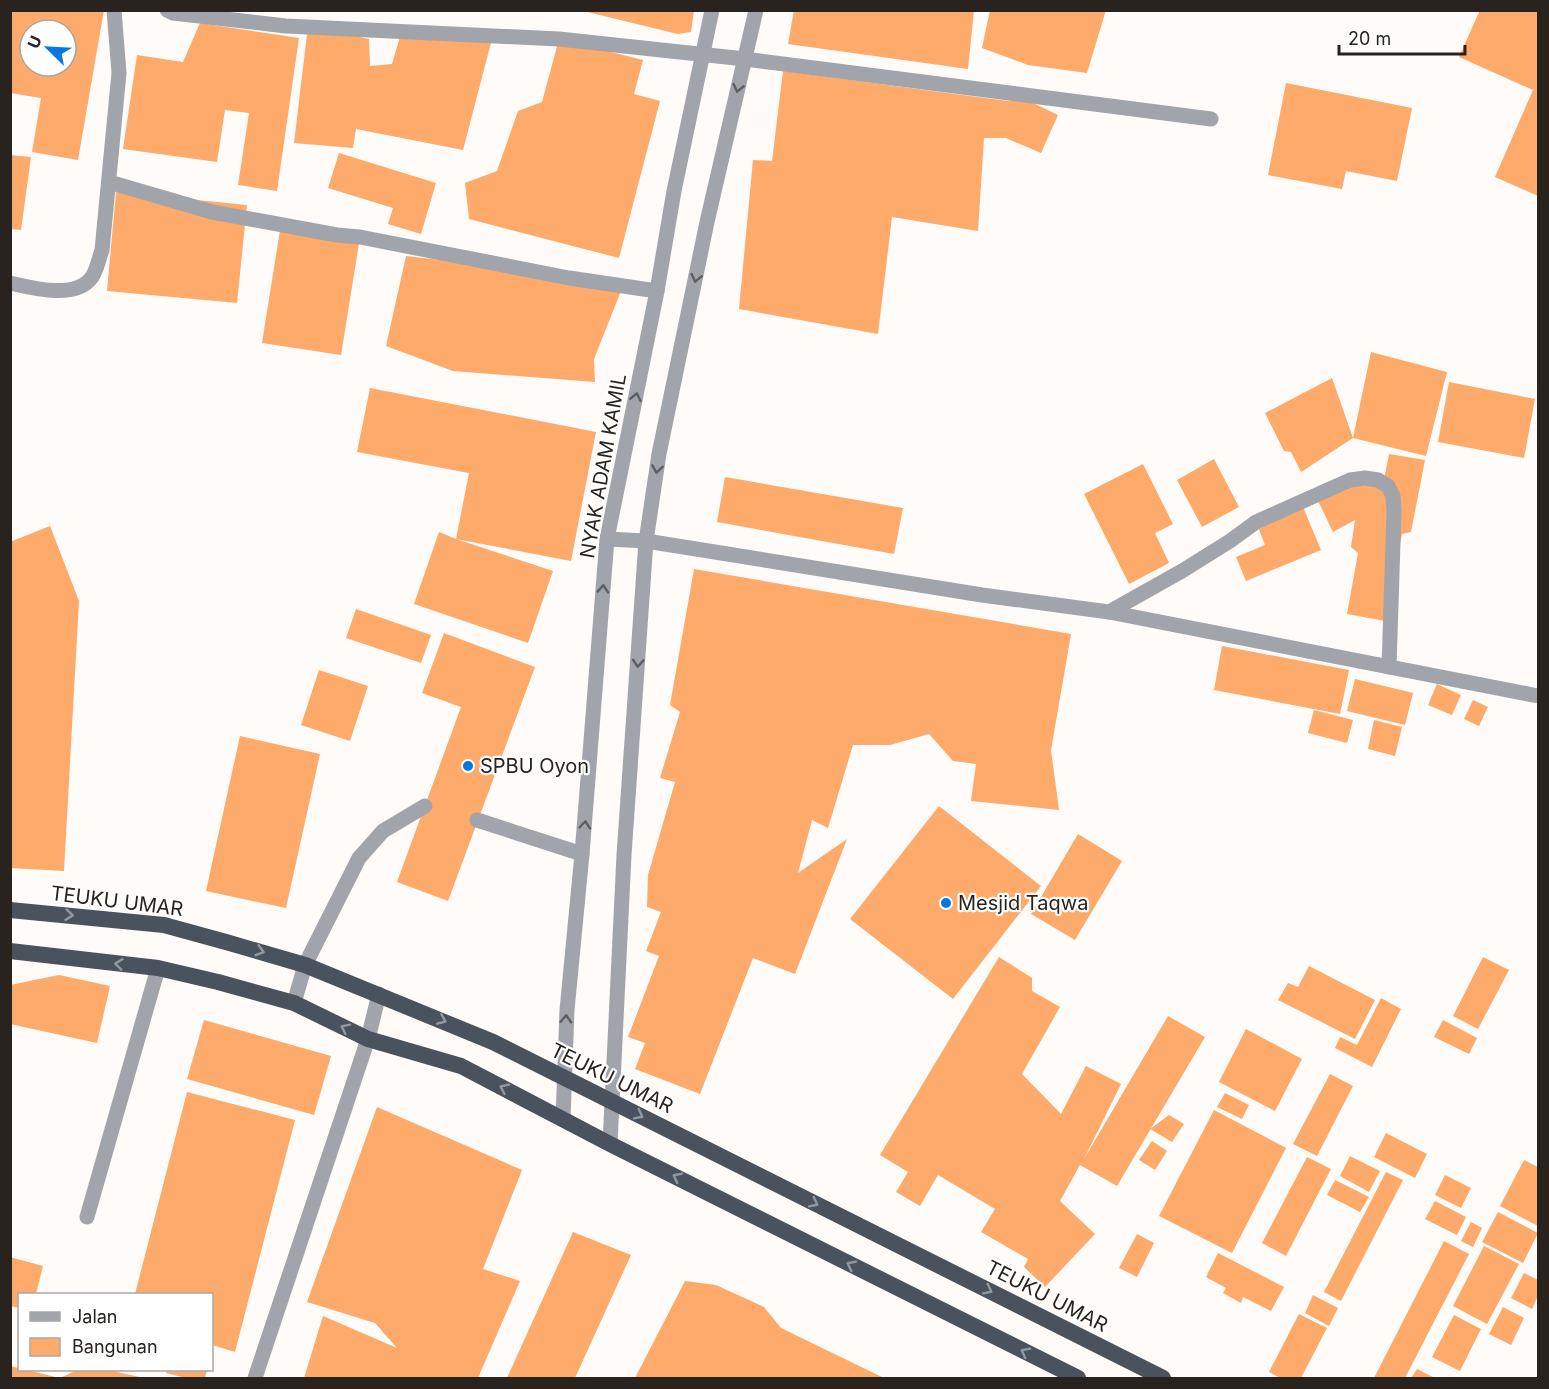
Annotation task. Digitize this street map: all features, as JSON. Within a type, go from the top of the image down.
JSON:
[{"type":"highway","name":"TEUKU UMAR","points":[[10,910],[164,925],[305,965],[379,994],[493,1042],[1163,1378]]},
{"type":"highway","points":[[10,951],[158,968],[218,982],[294,1003],[368,1039],[460,1066],[610,1144],[1077,1378]]},
{"type":"street","points":[[10,282],[38,289],[60,290],[81,287],[92,277],[102,250],[119,73],[114,10]]},
{"type":"street","points":[[167,10],[173,13],[286,26],[559,39],[745,59],[1211,119]]},
{"type":"street","name":"NYAK ADAM KAMIL","points":[[563,1119],[567,1010],[607,539],[657,291],[674,191],[712,10]]},
{"type":"street","points":[[610,1144],[624,855],[646,541],[664,431],[707,222],[756,10]]},
{"type":"street","points":[[109,182],[212,212],[337,235],[360,237],[569,278],[657,291]]},
{"type":"street","points":[[1109,612],[1182,571],[1256,522],[1333,486],[1350,480],[1371,479],[1388,486],[1393,496],[1389,667]]},
{"type":"street","points":[[607,539],[646,541],[970,593],[1109,612],[1539,696]]},
{"type":"street","points":[[294,1003],[305,965],[359,858],[383,831],[425,806]]},
{"type":"street","points":[[477,820],[582,854]]},
{"type":"street","points":[[87,1217],[158,968]]},
{"type":"street","points":[[255,1378],[368,1039],[379,994]]},
{"type":"building","points":[[10,10],[104,10],[78,160],[32,152],[41,98],[10,93]]},
{"type":"building","points":[[579,10],[694,10],[691,32],[678,34]]},
{"type":"building","points":[[794,10],[974,10],[968,69],[788,44]]},
{"type":"building","points":[[990,10],[1106,10],[1087,73],[1028,65],[982,48]]},
{"type":"building","points":[[1480,10],[1538,10],[1538,196],[1495,177],[1533,90],[1459,57]]},
{"type":"building","points":[[200,23],[299,38],[277,191],[238,185],[249,113],[225,110],[217,162],[123,149],[137,55],[183,62]]},
{"type":"building","points":[[308,26],[369,39],[370,66],[392,64],[402,30],[493,35],[463,150],[356,129],[353,148],[294,143]]},
{"type":"building","points":[[559,39],[643,60],[634,94],[660,101],[619,258],[469,219],[465,183],[497,171],[518,111],[542,102]]},
{"type":"building","points":[[783,71],[1008,101],[1027,100],[1058,115],[1041,153],[1006,138],[984,138],[978,231],[892,217],[878,334],[739,309],[753,160],[772,161]]},
{"type":"building","points":[[1286,83],[1412,108],[1397,181],[1346,171],[1342,189],[1268,175]]},
{"type":"building","points":[[339,153],[436,183],[421,234],[388,224],[393,208],[328,188]]},
{"type":"building","points":[[10,155],[31,157],[21,230],[10,229]]},
{"type":"building","points":[[116,192],[247,205],[237,303],[107,291]]},
{"type":"building","points":[[281,224],[360,237],[341,355],[262,343]]},
{"type":"building","points":[[406,256],[529,270],[623,286],[594,359],[595,382],[453,371],[386,346]]},
{"type":"building","points":[[1371,352],[1447,372],[1426,456],[1353,438]]},
{"type":"building","points":[[1332,378],[1353,438],[1301,472],[1291,452],[1284,451],[1265,413]]},
{"type":"building","points":[[1449,382],[1535,399],[1524,458],[1438,442]]},
{"type":"building","points":[[370,388],[596,432],[571,561],[456,539],[469,473],[357,452]]},
{"type":"building","points":[[1389,454],[1425,460],[1411,532],[1402,534],[1385,621],[1347,614],[1358,553],[1351,547],[1355,520],[1333,532],[1318,501],[1346,487],[1383,484]]},
{"type":"building","points":[[1214,459],[1239,507],[1202,527],[1177,480]]},
{"type":"building","points":[[1143,464],[1173,524],[1155,533],[1169,563],[1129,584],[1084,494]]},
{"type":"building","points":[[725,477],[903,508],[894,554],[717,522]]},
{"type":"building","points":[[1301,502],[1321,550],[1246,581],[1236,557],[1265,545],[1256,522]]},
{"type":"building","points":[[50,526],[79,601],[64,871],[10,868],[10,542]]},
{"type":"building","points":[[439,532],[553,571],[528,643],[414,604]]},
{"type":"building","points":[[694,569],[1071,634],[1051,750],[1059,810],[971,801],[976,764],[953,761],[929,734],[890,745],[853,745],[828,828],[812,820],[798,873],[847,839],[795,974],[753,958],[700,1094],[635,1069],[645,1043],[628,1037],[659,956],[646,951],[661,912],[647,907],[648,875],[675,782],[660,778],[680,712],[670,705]]},
{"type":"building","points":[[356,609],[431,635],[421,663],[346,638]]},
{"type":"building","name":"SPBU Oyon","points":[[444,633],[535,667],[448,901],[397,882],[461,707],[422,693]]},
{"type":"building","points":[[1222,646],[1349,670],[1340,714],[1214,690]]},
{"type":"building","points":[[319,670],[368,686],[350,741],[301,725]]},
{"type":"building","points":[[1355,679],[1413,693],[1405,725],[1347,711]]},
{"type":"building","points":[[1437,684],[1461,695],[1452,715],[1428,705]]},
{"type":"building","points":[[1473,700],[1488,707],[1479,726],[1464,719]]},
{"type":"building","points":[[1314,710],[1353,720],[1347,743],[1308,733]]},
{"type":"building","points":[[1374,720],[1402,727],[1395,756],[1368,749]]},
{"type":"building","points":[[240,736],[320,754],[286,908],[206,891]]},
{"type":"building","name":"Mesjid Taqwa","points":[[939,806],[1041,886],[953,999],[850,919]]},
{"type":"building","points":[[1078,834],[1122,861],[1075,940],[1031,914]]},
{"type":"building","points":[[999,957],[1032,978],[1032,991],[1060,1007],[1022,1074],[1061,1114],[1086,1066],[1121,1084],[1084,1159],[1168,1016],[1205,1037],[1117,1186],[1080,1165],[1060,1201],[1095,1234],[1045,1287],[1024,1267],[1028,1259],[981,1232],[995,1209],[938,1175],[920,1206],[896,1192],[908,1172],[880,1155]]},
{"type":"building","points":[[1483,957],[1509,970],[1478,1029],[1453,1016]]},
{"type":"building","points":[[1309,966],[1375,1000],[1355,1039],[1278,1000],[1288,983],[1298,987]]},
{"type":"building","points":[[59,975],[110,986],[97,1043],[10,1024],[10,985]]},
{"type":"building","points":[[1381,998],[1401,1009],[1372,1067],[1335,1048],[1340,1037],[1357,1045]]},
{"type":"building","points":[[204,1020],[331,1056],[314,1115],[187,1079]]},
{"type":"building","points":[[1443,1020],[1477,1038],[1469,1054],[1434,1037]]},
{"type":"building","points":[[1246,1029],[1302,1059],[1275,1111],[1219,1082]]},
{"type":"building","points":[[1330,1074],[1353,1086],[1317,1156],[1293,1144]]},
{"type":"building","points":[[187,1092],[295,1120],[235,1352],[213,1345],[213,1293],[135,1293]]},
{"type":"building","points":[[1225,1093],[1249,1105],[1242,1119],[1217,1107]]},
{"type":"building","points":[[377,1107],[522,1170],[483,1269],[520,1281],[478,1378],[304,1378],[323,1316],[397,1348],[375,1323],[307,1302]]},
{"type":"building","points":[[1214,1110],[1286,1148],[1232,1253],[1159,1216]]},
{"type":"building","points":[[1169,1115],[1184,1124],[1172,1142],[1150,1129]]},
{"type":"building","points":[[1386,1133],[1427,1154],[1415,1178],[1374,1157]]},
{"type":"building","points":[[1152,1141],[1167,1151],[1155,1170],[1139,1160]]},
{"type":"building","points":[[1350,1156],[1380,1171],[1369,1192],[1340,1176]]},
{"type":"building","points":[[1307,1157],[1331,1169],[1286,1256],[1262,1243]]},
{"type":"building","points":[[1524,1160],[1538,1167],[1538,1226],[1500,1206]]},
{"type":"building","points":[[1386,1172],[1403,1180],[1341,1301],[1324,1292]]},
{"type":"building","points":[[1445,1175],[1471,1188],[1461,1208],[1435,1195]]},
{"type":"building","points":[[1335,1180],[1369,1197],[1360,1212],[1327,1195]]},
{"type":"building","points":[[1435,1201],[1466,1217],[1457,1235],[1425,1219]]},
{"type":"building","points":[[1498,1212],[1538,1233],[1523,1263],[1482,1242]]},
{"type":"building","points":[[1471,1222],[1482,1228],[1473,1247],[1461,1241]]},
{"type":"building","points":[[573,1232],[631,1255],[575,1378],[507,1378]]},
{"type":"building","points":[[1137,1234],[1154,1243],[1137,1277],[1119,1268]]},
{"type":"building","points":[[1444,1241],[1469,1254],[1405,1378],[1374,1378]]},
{"type":"building","points":[[1484,1246],[1519,1264],[1487,1324],[1453,1306]]},
{"type":"building","points":[[1218,1253],[1284,1287],[1271,1311],[1243,1297],[1241,1303],[1223,1293],[1226,1288],[1206,1277]]},
{"type":"building","points":[[10,1257],[43,1266],[36,1293],[18,1293],[18,1308],[10,1306]]},
{"type":"building","points":[[1524,1273],[1538,1280],[1538,1296],[1532,1309],[1511,1298]]},
{"type":"building","points":[[685,1281],[716,1285],[764,1307],[781,1328],[884,1378],[635,1378]]},
{"type":"building","points":[[1313,1295],[1338,1308],[1329,1326],[1305,1313]]},
{"type":"building","points":[[1503,1307],[1524,1318],[1511,1345],[1489,1334]]},
{"type":"building","points":[[1299,1314],[1327,1328],[1301,1378],[1280,1378],[1269,1372]]},
{"type":"building","points":[[1454,1315],[1481,1329],[1460,1371],[1432,1357]]},
{"type":"building","points":[[10,1366],[18,1368],[18,1371],[31,1371],[60,1378],[10,1378]]},
{"type":"building","points":[[1417,1369],[1435,1378],[1411,1378]]},
{"type":"building","points":[[75,1371],[112,1371],[144,1378],[60,1378]]},
{"type":"building","points":[[167,1371],[207,1371],[205,1378],[186,1378],[166,1373]]},
{"type":"place","name":"SPBU Oyon","points":[[468,766]]},
{"type":"place","name":"Mesjid Taqwa","points":[[946,903]]}]
